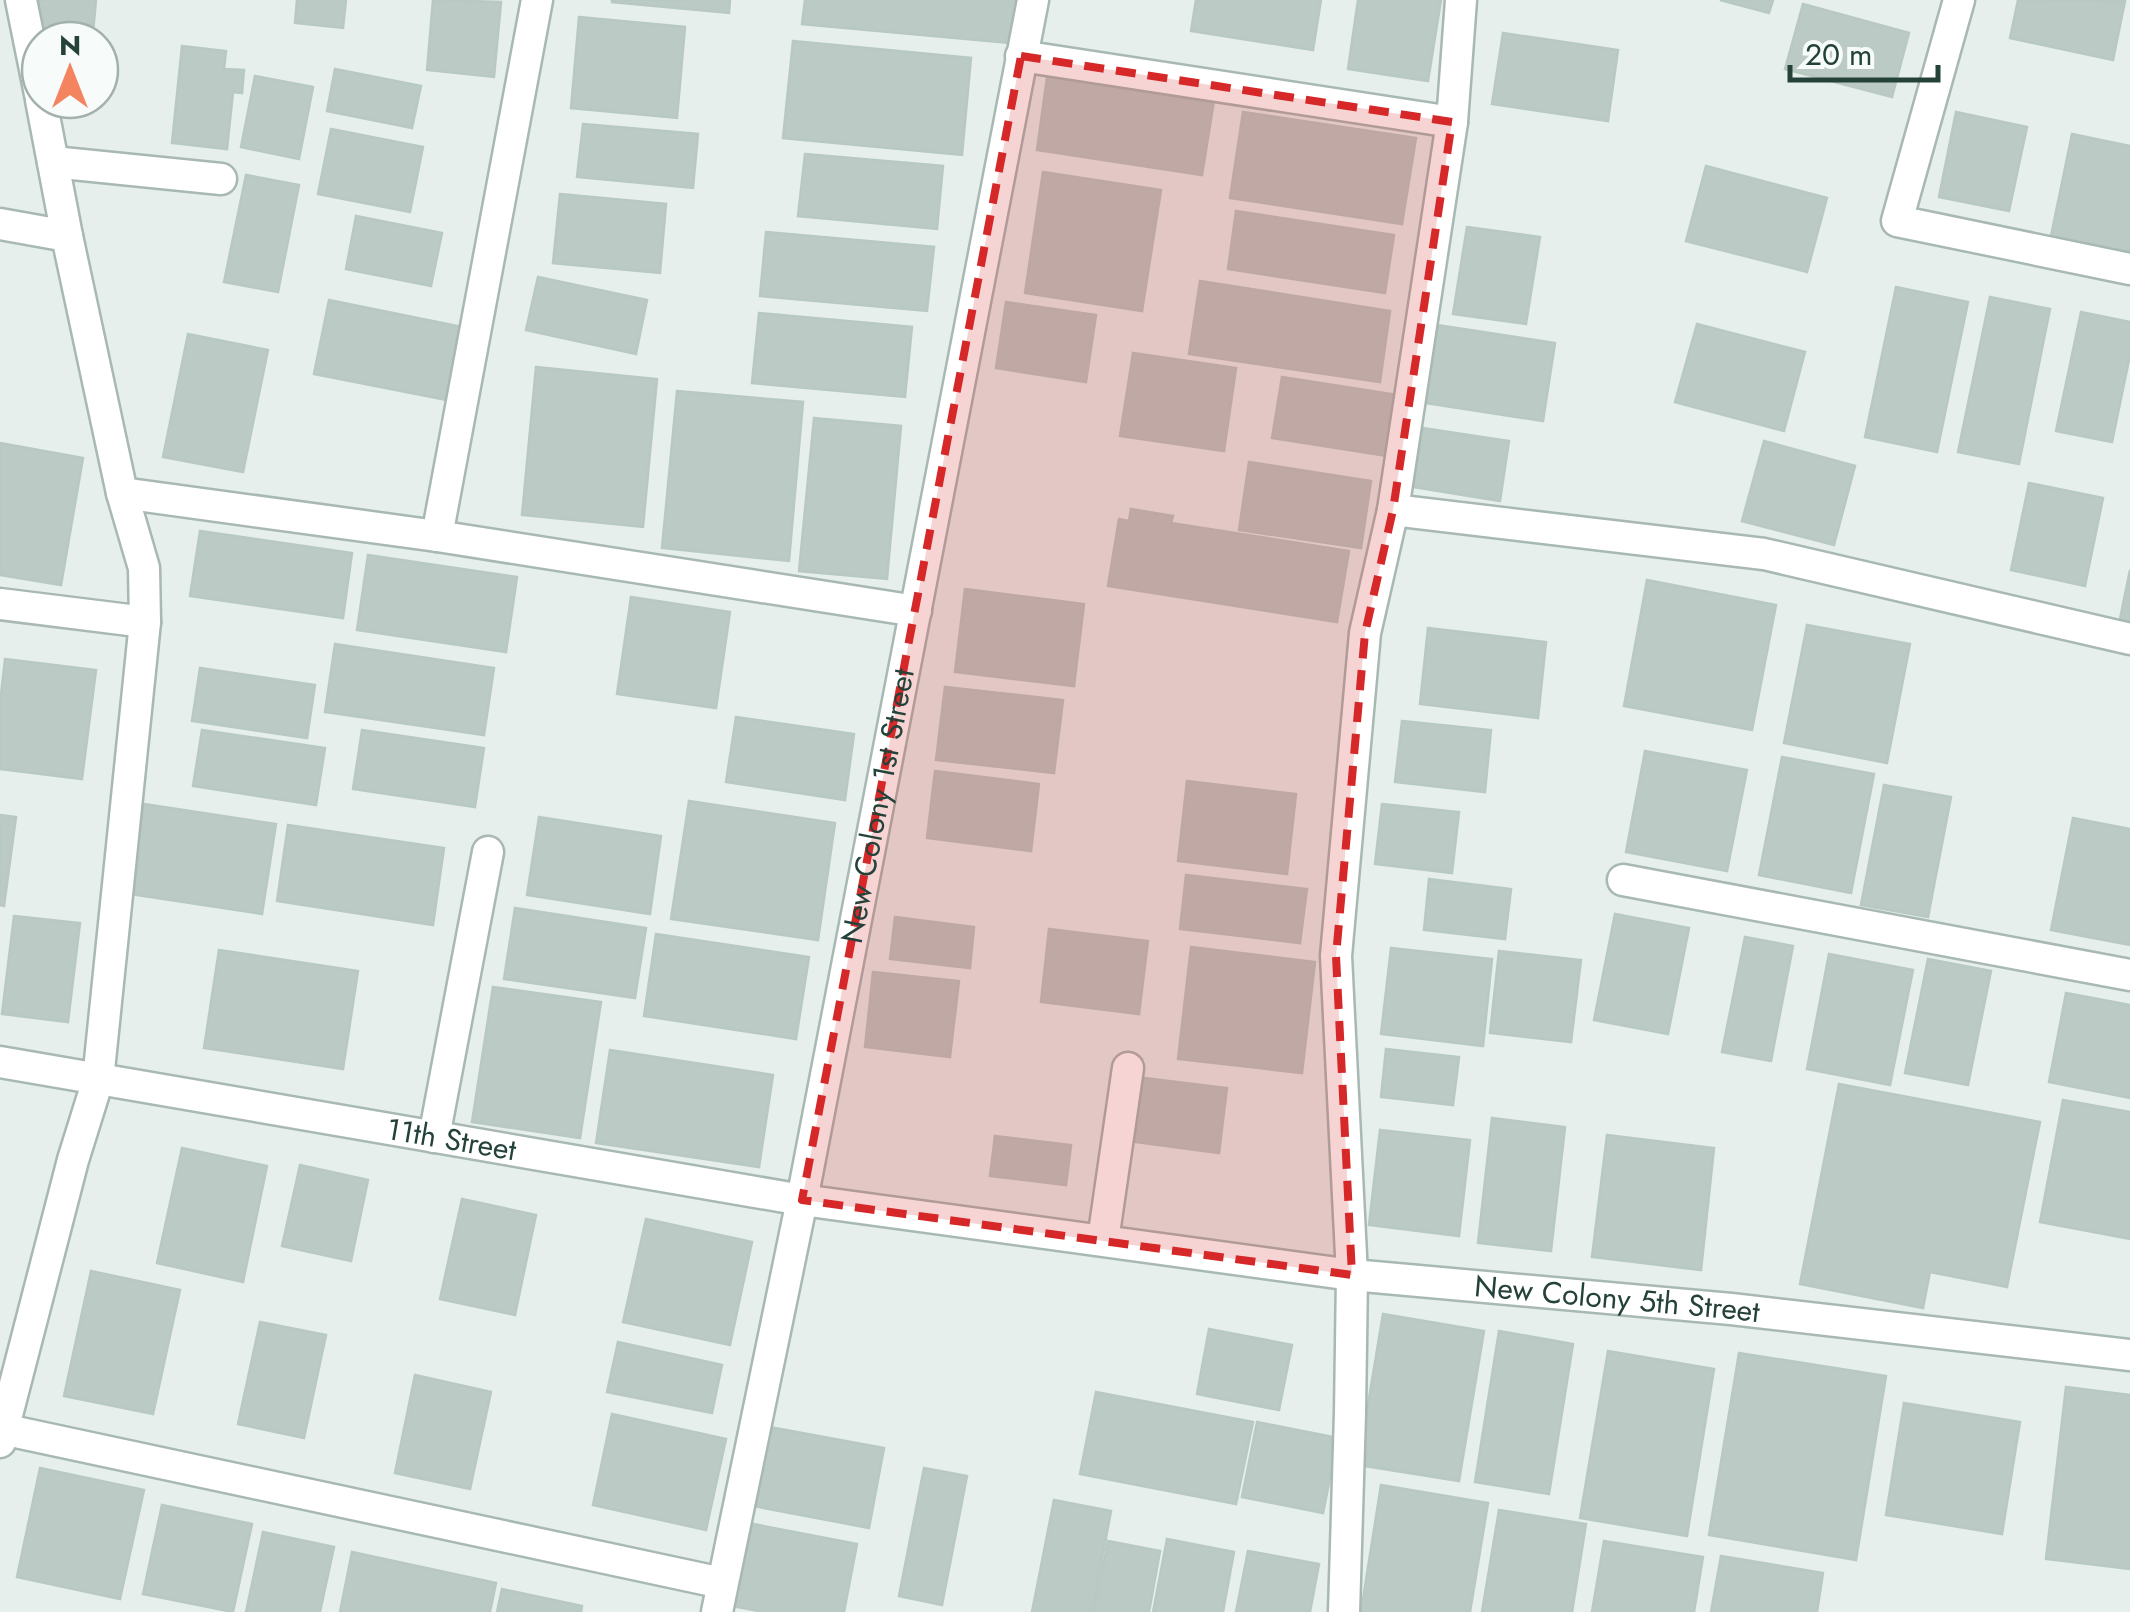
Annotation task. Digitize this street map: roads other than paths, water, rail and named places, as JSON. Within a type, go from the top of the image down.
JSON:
[{"type":"street","points":[[437,536],[537,0]]},
{"type":"street","name":"New Colony 1st Street","points":[[720,1598],[802,1200],[1033,0]]},
{"type":"street","points":[[1344,1612],[1352,1274],[1336,956],[1365,633],[1394,510],[1452,122],[1462,0]]},
{"type":"street","points":[[1959,0],[1897,221],[2130,269]]},
{"type":"street","points":[[1022,56],[1452,122]]},
{"type":"street","points":[[45,120],[66,236],[122,493],[144,568],[144,622],[98,1080],[73,1160],[1,1435],[720,1598]]},
{"type":"street","points":[[53,162],[221,179]]},
{"type":"street","points":[[0,224],[66,236]]},
{"type":"street","points":[[122,493],[437,536],[916,611]]},
{"type":"street","points":[[1394,510],[1764,554],[2130,639]]},
{"type":"street","points":[[0,604],[144,622]]},
{"type":"street","points":[[434,1137],[488,852]]},
{"type":"street","points":[[1623,880],[2130,975]]},
{"type":"street","name":"11th Street","points":[[0,1062],[802,1200]]},
{"type":"street","points":[[1104,1240],[1128,1068]]},
{"type":"street","name":"New Colony 5th Street","points":[[802,1200],[1352,1274],[1731,1309],[2130,1355]]}]
